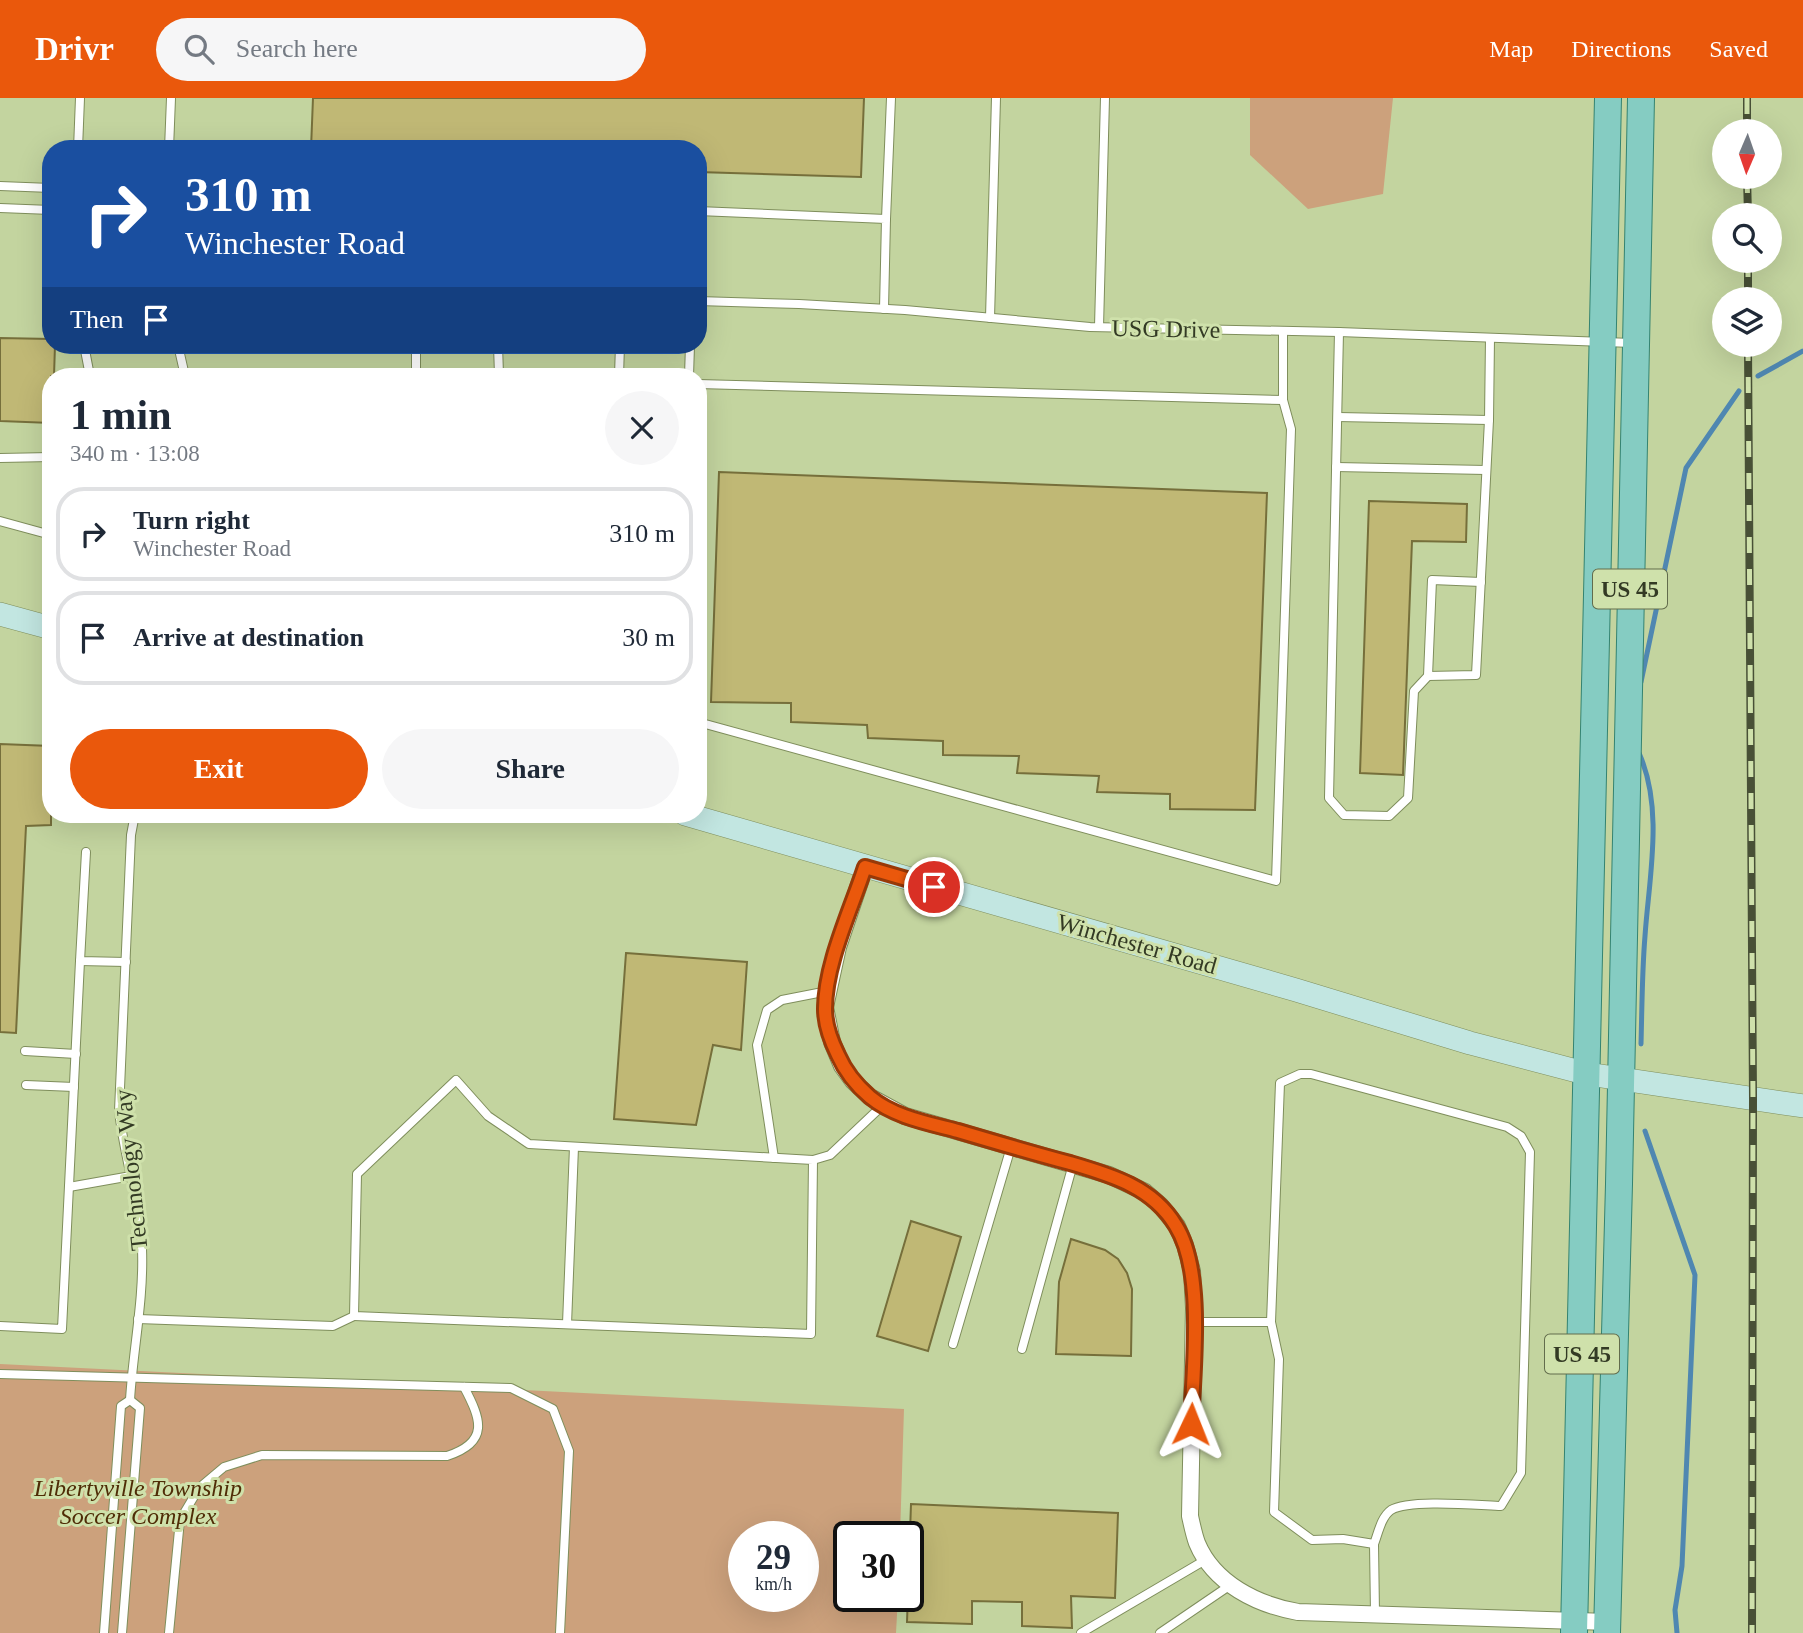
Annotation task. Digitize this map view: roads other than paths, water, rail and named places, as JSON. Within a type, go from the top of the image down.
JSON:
[{"type":"main road","name":"US 45","points":[[1575,1627],[1608,98]]},
{"type":"main road","name":"US 45","points":[[1608,1627],[1641,98]]},
{"type":"main road","points":[[0,614],[42,626]]},
{"type":"main road","name":"Winchester Road","points":[[707,820],[1283,986],[1470,1043],[1588,1074],[1803,1106]]},
{"type":"street","points":[[865,867],[838,947],[828,991],[826,1019],[842,1066],[853,1081],[883,1105],[905,1116],[1109,1175],[1145,1192],[1177,1226],[1192,1271],[1194,1322],[1189,1502],[1197,1544],[1207,1559],[1249,1597],[1275,1608],[1298,1612],[1608,1627]]},
{"type":"lane","points":[[78,140],[80,98]]},
{"type":"lane","points":[[169,140],[171,98]]},
{"type":"lane","points":[[884,309],[891,98]]},
{"type":"lane","points":[[990,318],[996,98]]},
{"type":"lane","points":[[1100,327],[1105,98]]},
{"type":"lane","points":[[0,186],[42,188]]},
{"type":"lane","points":[[0,208],[42,210]]},
{"type":"lane","points":[[707,211],[886,219]]},
{"type":"lane","name":"USG Drive","points":[[707,300],[884,309],[1100,327],[1339,332],[1635,343]]},
{"type":"lane","points":[[707,724],[1276,881],[1291,429],[1283,400],[1283,331]]},
{"type":"lane","points":[[1339,332],[1329,798],[1344,815],[1389,816],[1408,798],[1414,691],[1428,676],[1432,580],[1481,582]]},
{"type":"lane","points":[[1428,676],[1476,675],[1489,420],[1490,338]]},
{"type":"lane","points":[[707,384],[1283,400]]},
{"type":"lane","points":[[1338,417],[1489,420]]},
{"type":"lane","points":[[0,458],[42,457]]},
{"type":"lane","points":[[1336,467],[1486,470]]},
{"type":"lane","points":[[0,521],[42,533]]},
{"type":"lane","name":"Technology Way","points":[[130,1400],[142,1250],[136,1199],[119,1111],[133,823]]},
{"type":"lane","points":[[0,1326],[62,1329],[86,852]]},
{"type":"lane","points":[[80,961],[126,962]]},
{"type":"lane","points":[[774,1158],[757,1045],[767,1010],[782,1000],[828,991]]},
{"type":"lane","points":[[25,1051],[76,1054]]},
{"type":"lane","points":[[1374,1544],[1343,1539],[1312,1539],[1274,1512],[1279,1359],[1270,1322],[1280,1083],[1300,1074],[1311,1074],[1507,1128],[1521,1136],[1530,1152],[1521,1473],[1501,1506],[1406,1504],[1389,1511],[1374,1544],[1375,1615]]},
{"type":"lane","points":[[354,1316],[357,1174],[456,1080],[488,1116],[529,1144],[574,1147],[813,1160],[830,1156],[883,1105]]},
{"type":"lane","points":[[26,1085],[74,1087]]},
{"type":"lane","points":[[566,1324],[574,1147]]},
{"type":"lane","points":[[953,1344],[1012,1147]]},
{"type":"lane","points":[[138,1319],[333,1326],[354,1316],[811,1334],[813,1160]]},
{"type":"lane","points":[[1022,1349],[1073,1164]]},
{"type":"lane","points":[[69,1187],[131,1177]]},
{"type":"lane","points":[[1194,1322],[1270,1322]]},
{"type":"lane","points":[[0,1374],[511,1388],[553,1409],[569,1451],[560,1633]]},
{"type":"lane","points":[[169,1633],[180,1520],[199,1488],[225,1467],[262,1455],[447,1457],[462,1452],[477,1435],[480,1419],[464,1387]]},
{"type":"lane","points":[[104,1633],[121,1406],[130,1400],[140,1408],[122,1633]]},
{"type":"lane","points":[[1081,1633],[1207,1559]]},
{"type":"lane","points":[[1160,1633],[1232,1584]]},
{"type":"waterway","points":[[1758,376],[1803,351]]},
{"type":"waterway","points":[[1641,682],[1686,468],[1739,391]]},
{"type":"waterway","points":[[1639,753],[1647,775],[1653,820],[1643,963],[1641,1044]]},
{"type":"waterway","points":[[1645,1131],[1695,1275],[1682,1566],[1675,1610],[1677,1633]]},
{"type":"railway","points":[[1747,98],[1747,119]]},
{"type":"railway","points":[[1747,189],[1748,203]]},
{"type":"railway","points":[[1748,273],[1748,287]]},
{"type":"railway","points":[[1748,357],[1753,1099],[1752,1633]]},
{"type":"park label","name":"Libertyville Township Soccer Complex","points":[[138,1502]]}]
